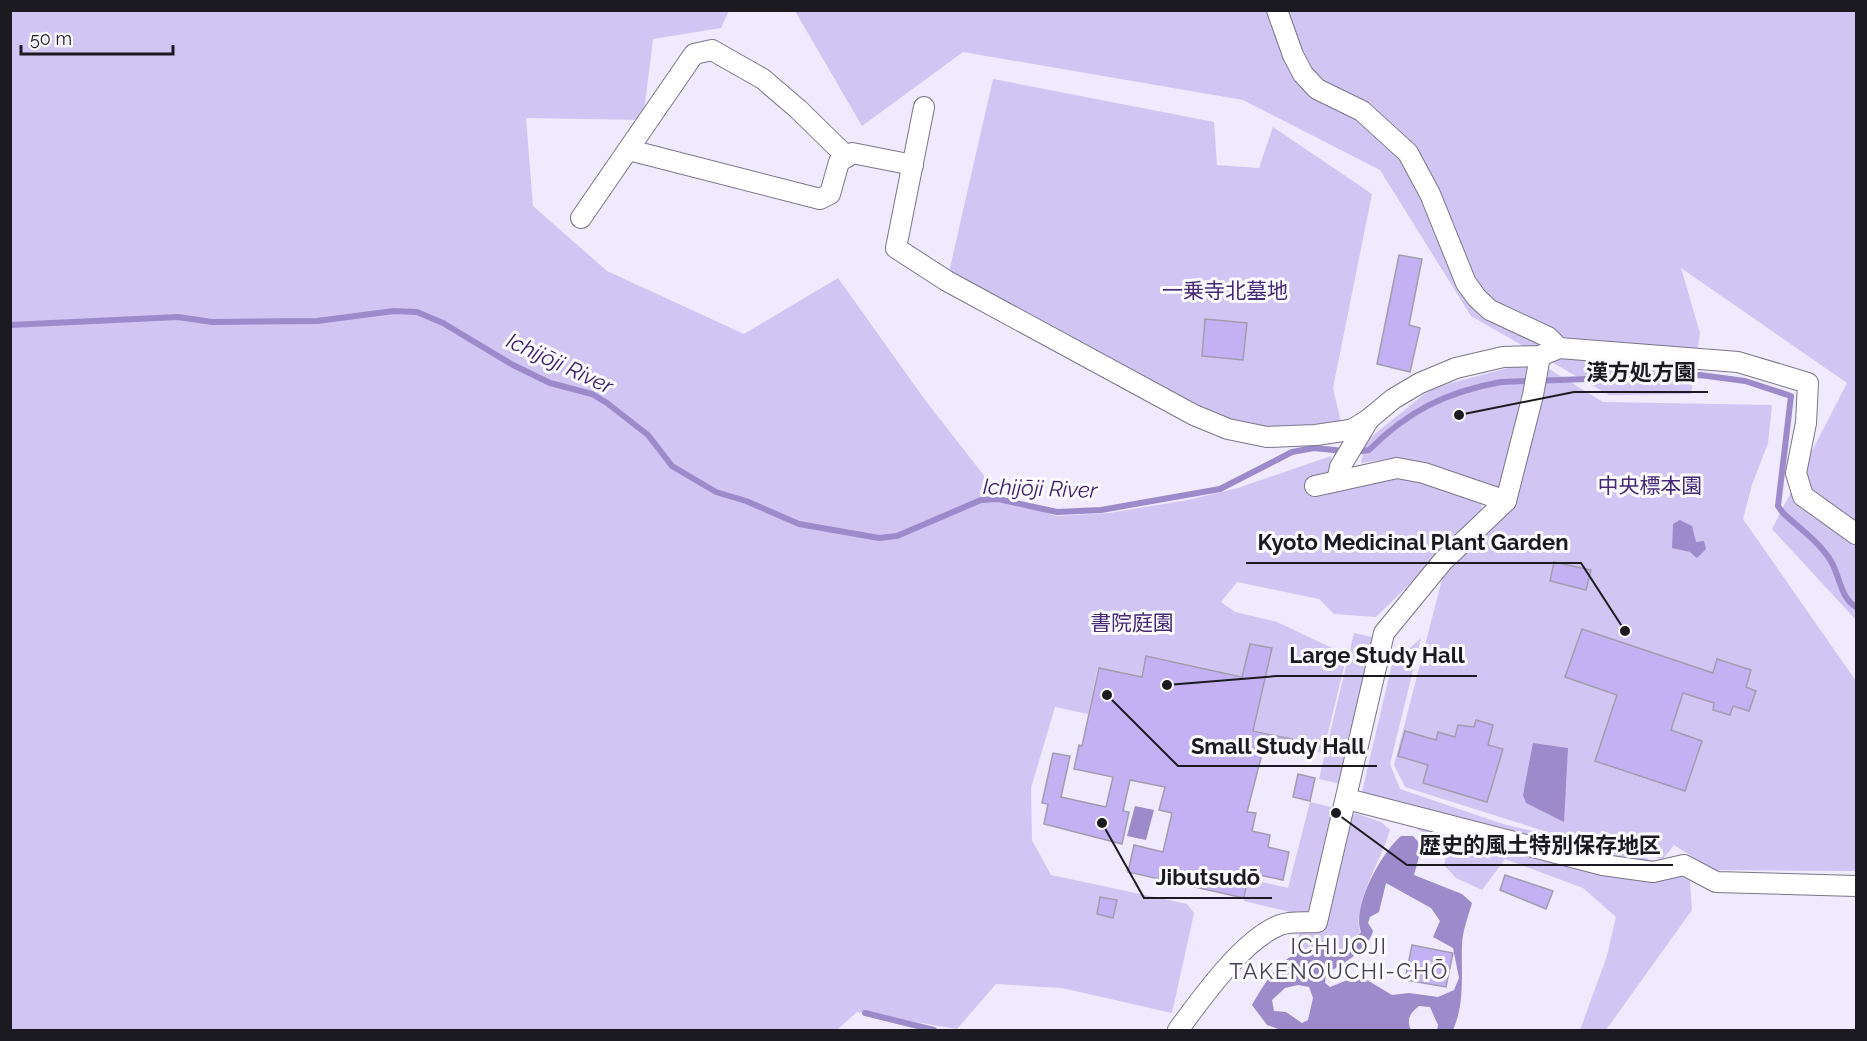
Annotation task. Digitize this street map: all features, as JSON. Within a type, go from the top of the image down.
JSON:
[{"type":"street","points":[[1277,10],[1293,55],[1303,74],[1317,89],[1362,111],[1408,153],[1443,222],[1466,283],[1477,298],[1490,310],[1548,337],[1558,348]]},
{"type":"street","points":[[581,218],[694,54],[712,50],[763,79],[798,109],[847,157]]},
{"type":"street","points":[[924,107],[896,248],[947,281],[1184,409],[1228,429],[1267,437],[1316,435],[1353,429],[1393,399],[1420,383],[1456,368],[1503,357],[1540,356],[1558,348],[1738,362],[1808,383],[1806,423],[1796,473],[1803,496],[1857,534]]},
{"type":"street","points":[[629,150],[820,199],[830,194],[840,162],[852,153],[913,165]]},
{"type":"street","points":[[1178,1030],[1213,984],[1260,936],[1282,924],[1317,922],[1384,633],[1443,561],[1506,501],[1533,395],[1540,356]]},
{"type":"street","points":[[1339,474],[1369,419]]},
{"type":"street","points":[[1315,486],[1339,474],[1396,468],[1424,473],[1506,501]]},
{"type":"street","points":[[1347,799],[1603,865],[1653,872],[1684,865],[1716,882],[1857,886]]},
{"type":"green space","name":"書院庭園","points":[[10,11],[729,11],[721,28],[653,39],[643,120],[526,118],[533,206],[607,271],[744,334],[838,278],[925,400],[1000,496],[1056,516],[1109,513],[1188,500],[1238,488],[1331,456],[1334,490],[1407,474],[1481,499],[1482,513],[1376,617],[1334,614],[1319,599],[1237,582],[1221,602],[1235,612],[1277,622],[1347,655],[1323,753],[1291,747],[1292,739],[1254,730],[1265,681],[1146,655],[1141,676],[1098,667],[1088,714],[1055,707],[1031,788],[1032,840],[1051,875],[1187,904],[1194,913],[1172,1013],[1062,988],[996,984],[957,1029],[857,1012],[837,1030],[11,1030]]},
{"type":"green space","points":[[795,11],[1856,11],[1856,620],[1772,529],[1847,383],[1681,268],[1700,333],[1691,394],[1609,395],[1471,316],[1380,170],[1243,100],[963,52],[862,126]]},
{"type":"green space","name":"一乗寺北墓地","points":[[993,79],[1214,122],[1217,165],[1259,168],[1273,127],[1372,194],[1333,388],[1343,431],[1228,429],[947,281]]},
{"type":"green space","points":[[1531,362],[1499,489],[1400,457],[1361,463],[1366,441],[1432,388]]},
{"type":"green space","name":"中央標本園","points":[[1549,369],[1603,402],[1772,405],[1768,443],[1752,485],[1743,519],[1856,681],[1856,871],[1714,870],[1674,845],[1663,859],[1544,831],[1405,787],[1394,765],[1446,564],[1513,506]]},
{"type":"green space","points":[[1354,633],[1376,638],[1341,784],[1319,779]]},
{"type":"green space","points":[[1421,638],[1390,764],[1400,789],[1503,824],[1646,858],[1690,881],[1692,910],[1606,1030],[1580,1030],[1607,956],[1616,917],[1583,888],[1505,859],[1482,890],[1456,878],[1444,865],[1448,849],[1362,792],[1392,664]]},
{"type":"green space","points":[[1310,802],[1335,808],[1307,916],[1244,901],[1249,879],[1288,888]]},
{"type":"green space","points":[[1355,813],[1381,822],[1390,830],[1360,908],[1360,932],[1345,950],[1305,949],[1298,944],[1299,933],[1305,929],[1349,818]]},
{"type":"shaded area","points":[[1680,520],[1692,526],[1696,542],[1704,541],[1706,549],[1697,558],[1690,552],[1672,548],[1673,524]]},
{"type":"shaded area","points":[[1533,743],[1568,748],[1564,822],[1526,803],[1523,795]]},
{"type":"shaded area","points":[[1135,806],[1154,810],[1146,840],[1127,836]]},
{"type":"shaded area","points":[[1401,836],[1413,836],[1422,846],[1414,875],[1462,894],[1472,903],[1463,935],[1461,999],[1453,1030],[1437,1030],[1438,1025],[1430,1007],[1419,1006],[1410,1016],[1411,1030],[1281,1030],[1267,1025],[1252,1005],[1268,980],[1289,957],[1298,953],[1312,949],[1345,950],[1361,932],[1359,921],[1364,895],[1377,867]],"holes":[[[1386,883],[1431,908],[1440,921],[1433,937],[1453,948],[1459,978],[1454,990],[1438,997],[1409,993],[1392,995],[1367,980],[1355,977],[1330,987],[1325,983],[1326,973],[1354,956],[1366,944],[1373,931],[1368,923],[1370,917],[1379,912]],[[1298,985],[1309,987],[1313,998],[1308,1020],[1302,1023],[1286,1012],[1274,1011],[1272,1000],[1285,988]]]},
{"type":"building","points":[[1399,255],[1422,259],[1409,325],[1420,328],[1410,372],[1377,364]]},
{"type":"building","points":[[1205,319],[1247,323],[1243,360],[1202,356]]},
{"type":"building","points":[[1554,562],[1591,570],[1586,590],[1550,581]]},
{"type":"building","points":[[1582,629],[1713,673],[1717,659],[1751,670],[1746,687],[1756,691],[1749,711],[1733,706],[1730,715],[1713,710],[1714,703],[1683,693],[1671,730],[1702,741],[1685,791],[1595,761],[1617,695],[1565,677]]},
{"type":"building","points":[[1250,644],[1272,648],[1253,731],[1292,739],[1288,755],[1263,750],[1247,812],[1256,813],[1252,831],[1270,835],[1268,847],[1289,852],[1283,880],[1249,873],[1244,898],[1128,872],[1134,845],[1163,852],[1172,813],[1159,810],[1165,787],[1130,780],[1123,811],[1129,812],[1122,844],[1044,824],[1048,804],[1042,803],[1053,753],[1070,756],[1061,797],[1106,807],[1113,777],[1074,769],[1079,745],[1082,746],[1099,668],[1142,677],[1146,656],[1242,677]]},
{"type":"building","points":[[1476,720],[1493,725],[1488,745],[1503,749],[1487,802],[1423,783],[1428,765],[1398,756],[1405,731],[1436,740],[1438,732],[1455,737],[1458,725],[1474,727]]},
{"type":"building","points":[[1298,774],[1315,778],[1310,801],[1293,797]]},
{"type":"building","points":[[1505,875],[1553,891],[1546,909],[1500,890]]},
{"type":"building","points":[[1100,897],[1117,900],[1113,918],[1097,914]]},
{"type":"building","points":[[1412,945],[1453,953],[1446,987],[1405,980]]},
{"type":"waterway","name":"Ichijōji River","points":[[10,325],[178,317],[212,322],[317,321],[394,311],[417,312],[443,323],[513,365],[550,383],[592,394],[607,403],[648,435],[672,466],[716,492],[746,501],[799,524],[879,538],[897,536],[981,500],[998,499],[1057,512],[1101,510],[1220,489],[1292,452],[1314,448],[1344,451]]},
{"type":"waterway","name":"Ichijōji River","points":[[1355,452],[1369,450],[1398,424],[1429,405],[1463,391],[1501,382],[1700,375],[1745,381],[1791,396],[1778,506],[1828,556],[1844,593],[1856,607]]},
{"type":"waterway","points":[[865,1013],[934,1030]]},
{"type":"place","name":"漢方処方園","points":[[1459,415]]},
{"type":"place","name":"Kyoto Medicinal Plant Garden","points":[[1625,631]]},
{"type":"place","name":"Large Study Hall","points":[[1167,685]]},
{"type":"place","name":"Small Study Hall","points":[[1107,695]]},
{"type":"place","name":"歴史的風土特別保存地区","points":[[1336,813]]},
{"type":"place","name":"Jibutsudō","points":[[1102,823]]},
{"type":"district","name":"ICHIJOJI TAKENOUCHI-CHŌ","points":[[1339,958]]}]
